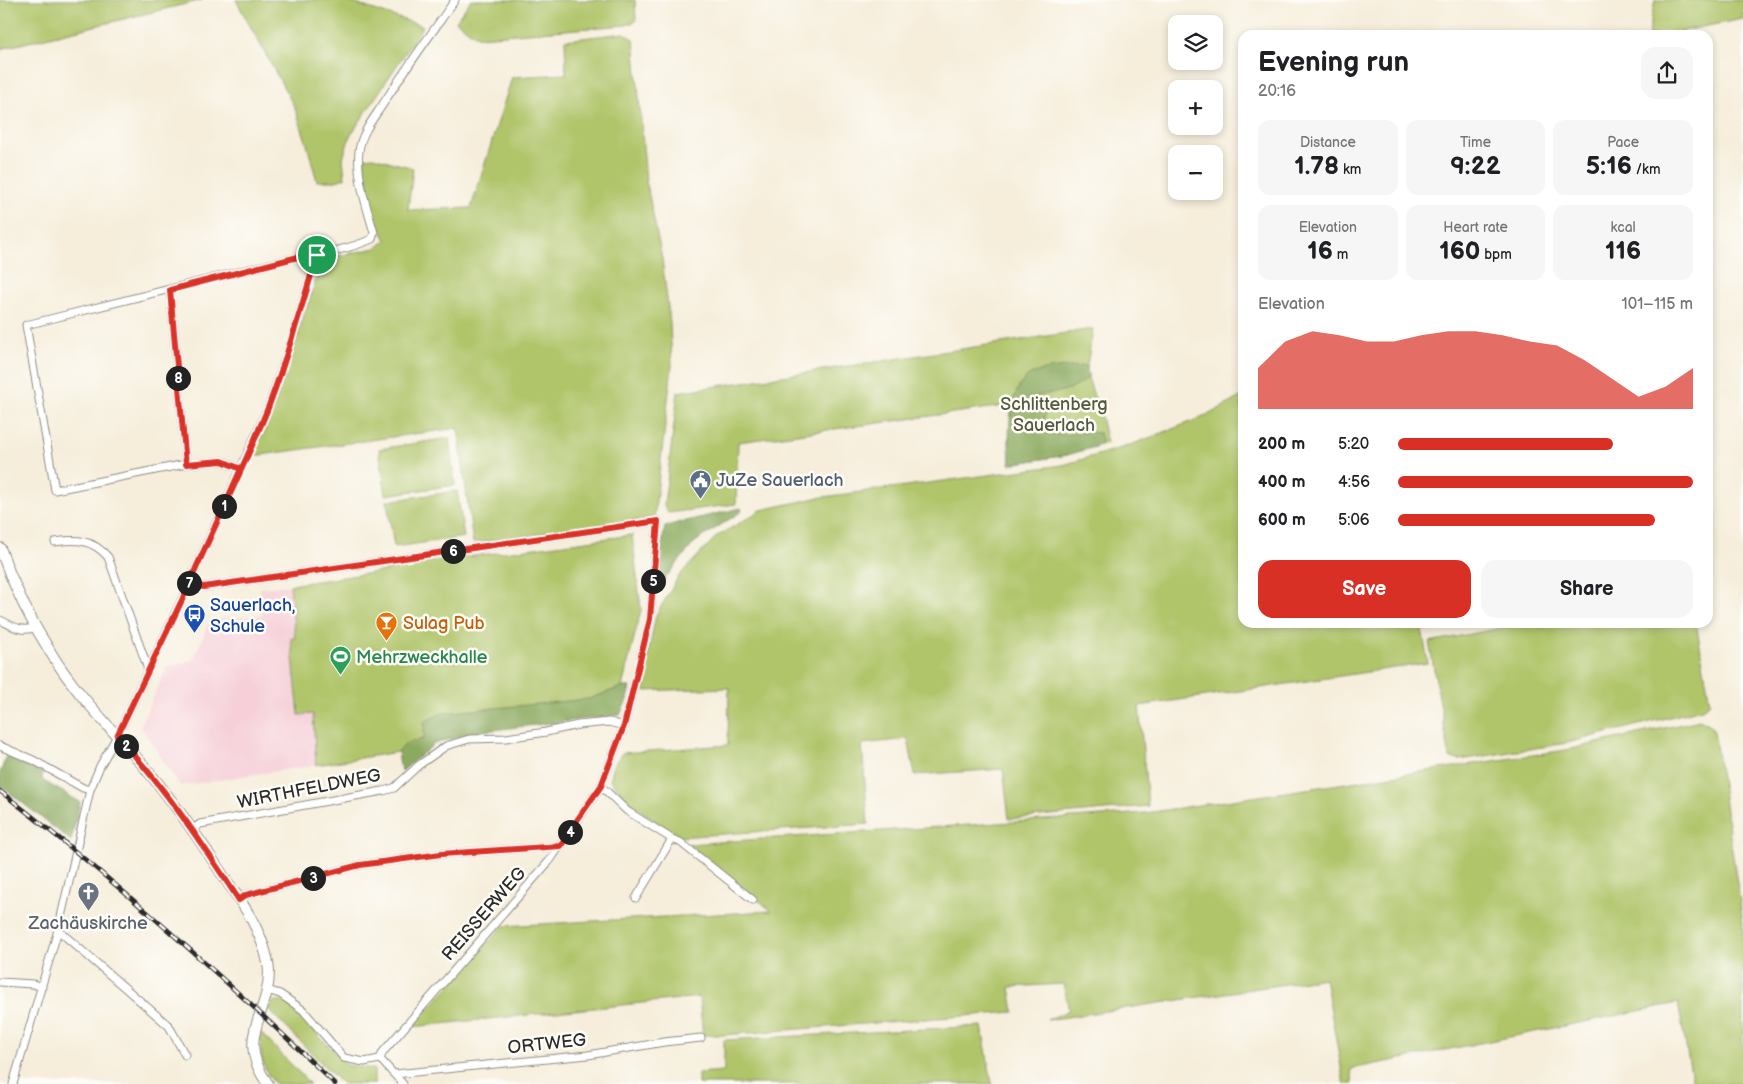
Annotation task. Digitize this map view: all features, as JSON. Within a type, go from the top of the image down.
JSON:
[{"type":"main road","points":[[0,548],[15,587],[36,627],[66,675],[157,781],[192,829],[261,937],[267,955],[269,973],[267,990],[254,1028],[253,1039],[255,1058],[262,1077],[268,1084]]},
{"type":"street","points":[[241,469],[222,461],[186,464],[55,490],[26,325],[302,256],[317,255],[361,244],[372,239],[374,233],[358,167],[359,150],[364,134],[395,85],[455,0]]},
{"type":"street","points":[[13,1084],[58,930],[90,790],[189,584],[268,408],[289,348],[317,255]]},
{"type":"street","points":[[170,290],[186,464]]},
{"type":"street","name":"REISSERWEG","points":[[189,584],[204,587],[658,521],[650,619],[624,726],[601,786],[561,846],[383,1052],[380,1059]]},
{"type":"street","points":[[55,542],[74,540],[98,546],[108,557],[148,670]]},
{"type":"street","points":[[0,620],[28,630],[36,627]]},
{"type":"street","name":"WIRTHFELDWEG","points":[[192,829],[200,824],[394,788],[419,765],[446,746],[469,739],[506,738],[546,732],[578,724],[609,722],[624,726]]},
{"type":"street","points":[[0,746],[33,760],[90,790]]},
{"type":"street","points":[[601,786],[627,811],[680,842],[753,900]]},
{"type":"street","points":[[636,898],[672,839]]},
{"type":"street","points":[[239,900],[246,895],[360,865],[441,854],[561,846]]},
{"type":"street","points":[[58,930],[169,1026],[185,1055]]},
{"type":"street","points":[[0,982],[33,984],[42,987]]},
{"type":"street","points":[[267,990],[280,994],[303,1010],[344,1058],[364,1062],[380,1059],[403,1084]]},
{"type":"street","name":"ORTWEG","points":[[395,1074],[588,1055],[664,1042],[701,1038]]},
{"type":"shaded area","points":[[290,585],[295,638],[291,639],[299,715],[313,714],[316,765],[180,786],[140,726],[167,667],[193,660],[210,620],[262,615],[260,588]]},
{"type":"green space","points":[[0,0],[202,0],[0,49]]},
{"type":"green space","points":[[236,0],[344,0],[423,26],[350,136],[343,158],[345,178],[336,181],[317,181],[295,108]]},
{"type":"green space","points":[[471,0],[635,0],[636,21],[626,25],[480,37],[456,21]]},
{"type":"green space","points":[[1655,0],[1743,0],[1743,19],[1687,30],[1649,30]]},
{"type":"green space","points":[[624,33],[634,39],[646,181],[662,259],[670,323],[672,366],[654,518],[473,543],[458,428],[253,456],[268,423],[323,259],[376,248],[386,240],[376,221],[365,179],[364,158],[373,157],[413,168],[408,210],[471,208],[512,77],[566,74],[565,40]]},
{"type":"green space","points":[[1093,329],[1087,366],[1088,378],[1101,417],[1107,443],[1067,455],[1010,464],[1009,441],[1012,405],[738,442],[736,504],[668,513],[664,505],[678,392]]},
{"type":"green space","name":"Schlittenberg Sauerlach","points":[[1087,366],[1088,378],[1075,387],[1036,397],[1036,401],[1045,410],[1045,417],[1040,429],[1061,435],[1099,433],[1102,440],[1101,443],[1098,446],[1067,455],[1010,464],[1009,443],[1012,407],[1015,396],[1026,378],[1031,374],[1055,368]]},
{"type":"green space","points":[[1238,398],[1238,628],[1422,628],[1428,663],[1139,706],[1148,806],[1009,819],[1003,769],[915,775],[908,739],[862,744],[868,824],[679,837],[631,804],[610,780],[614,765],[622,753],[728,745],[729,688],[641,691],[656,615],[679,576],[716,537],[761,510],[816,498],[1063,465],[1128,446],[1206,416]]},
{"type":"green space","points":[[449,438],[455,485],[386,495],[379,449]]},
{"type":"green space","points":[[457,491],[464,537],[394,547],[387,501]]},
{"type":"green space","points":[[741,508],[742,511],[695,542],[659,588],[655,590],[665,526]]},
{"type":"green space","points":[[632,535],[641,610],[622,687],[589,699],[531,706],[424,739],[408,742],[398,752],[316,765],[313,714],[299,715],[291,638],[295,638],[290,585],[391,570],[391,567]]},
{"type":"green space","points":[[1501,628],[1697,628],[1710,703],[1702,709],[1567,743],[1460,760],[1450,758],[1429,642]]},
{"type":"green space","points":[[622,687],[630,687],[627,700],[620,715],[475,732],[434,744],[401,772],[398,752],[408,742],[424,739],[424,722],[442,713],[589,699]]},
{"type":"green space","points":[[1700,720],[1709,724],[1714,732],[1743,922],[1743,1084],[1693,1084],[1678,1003],[1351,1069],[1353,1084],[1344,1084],[1325,978],[1047,1020],[1069,1010],[1063,984],[1010,987],[1014,1012],[724,1035],[703,1035],[699,997],[412,1027],[503,926],[772,911],[688,844],[1146,813],[1566,750]]},
{"type":"green space","points":[[7,755],[43,772],[42,780],[80,802],[71,841],[0,785],[0,773]]},
{"type":"green space","points":[[275,1001],[289,1005],[347,1065],[374,1069],[374,1084],[342,1084],[268,1009]]},
{"type":"green space","points":[[982,1026],[992,1084],[698,1084],[698,1073],[724,1071],[724,1040]]},
{"type":"green space","points":[[261,1033],[310,1084],[275,1084],[262,1060]]},
{"type":"railway","points":[[0,791],[44,825],[171,933],[335,1084]]},
{"type":"place","name":"JuZe Sauerlach","points":[[700,499]]},
{"type":"place","name":"Sauerlach, Schule","points":[[194,634]]},
{"type":"place","name":"Sulag Pub","points":[[387,642]]},
{"type":"place","name":"Mehrzweckhalle","points":[[340,676]]},
{"type":"place","name":"Zachäuskirche","points":[[88,912]]},
{"type":"route","points":[[317,255],[292,340],[268,408],[241,469],[196,568],[189,584],[183,598],[154,655],[117,736],[157,781],[192,829],[239,900],[246,895],[360,865],[441,854],[561,846],[601,786],[624,726],[650,619],[658,521],[204,587],[189,584],[241,469],[222,461],[186,464],[170,290],[302,256],[317,255]]}]
